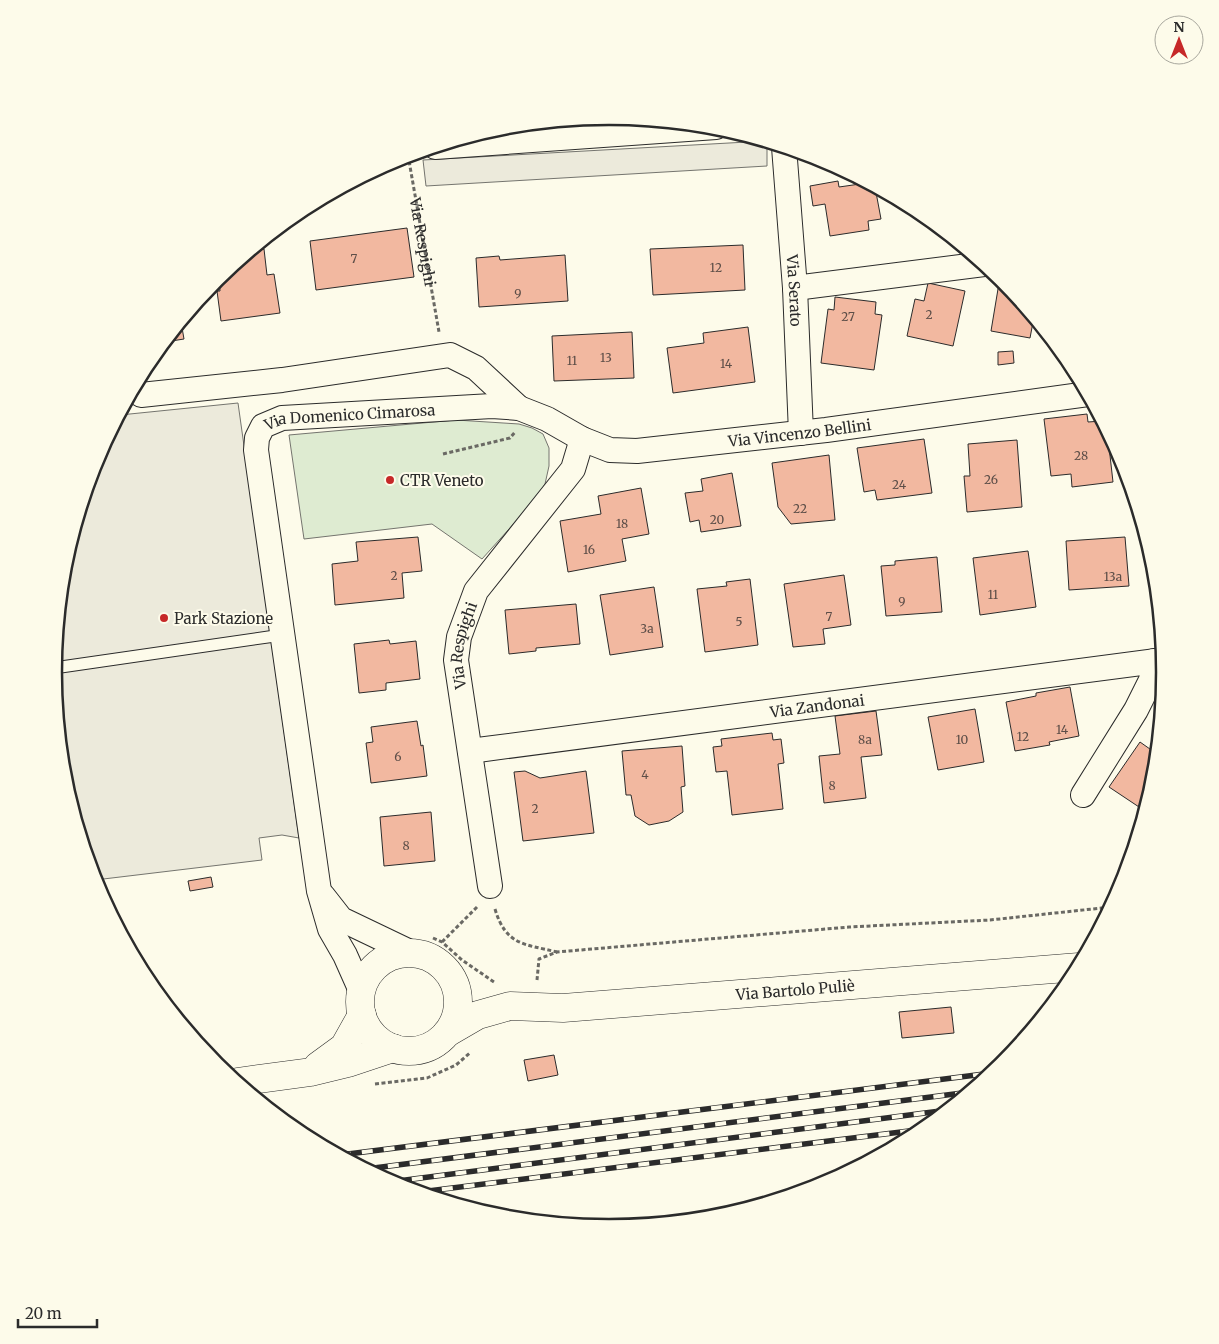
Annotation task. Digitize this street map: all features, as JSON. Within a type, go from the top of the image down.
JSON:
[{"type":"street","points":[[465,145],[678,130]]},
{"type":"street","name":"Via Serato","points":[[785,154],[795,288],[801,433]]},
{"type":"street","points":[[795,288],[975,265]]},
{"type":"street","points":[[141,395],[282,380],[450,355],[476,368],[522,410]]},
{"type":"street","name":"Via Vincenzo Bellini","points":[[522,410],[547,419],[582,439],[610,450],[637,451],[801,433],[1081,395]]},
{"type":"street","name":"Via Domenico Cimarosa","points":[[362,1003],[345,955],[330,929],[318,891],[263,508],[256,450],[257,438],[262,426],[282,418],[492,406],[522,410]]},
{"type":"street","name":"Via Respighi","points":[[490,888],[456,660],[459,637],[476,591],[573,469],[582,439]]},
{"type":"street","name":"Via Zandonai","points":[[470,751],[1156,661]]},
{"type":"street","points":[[1083,795],[1136,710],[1156,668]]},
{"type":"street","points":[[318,891],[341,919],[412,952],[435,960],[444,966],[452,976],[457,987],[459,999],[454,1023],[438,1042],[428,1047],[405,1051],[393,1048],[374,1036],[367,1026],[362,1003]]},
{"type":"street","points":[[311,1072],[344,1047],[362,1003],[366,978],[374,967],[398,953],[412,952]]},
{"type":"street","name":"Via Bartolo Puliè","points":[[447,1033],[478,1015],[510,1006],[563,1008],[1069,968]]},
{"type":"street","name":"Via Bartolo Puliè","points":[[452,976],[478,994],[510,1006]]},
{"type":"street","points":[[247,1081],[311,1072],[348,1063],[393,1048]]},
{"type":"lane","points":[[62,667],[282,635]]},
{"type":"path","name":"Via Respighi","points":[[409,163],[440,335]]},
{"type":"path","points":[[443,454],[510,438],[522,410]]},
{"type":"path","points":[[442,942],[467,919],[490,888]]},
{"type":"path","points":[[490,888],[496,912],[506,933],[518,942],[557,952]]},
{"type":"path","points":[[536,989],[539,959],[557,952],[849,927],[990,920],[1103,908]]},
{"type":"green space","points":[[456,420],[519,424],[543,434],[549,448],[549,466],[545,484],[537,498],[482,559],[432,524],[304,539],[289,435]]},
{"type":"shaded area","points":[[743,142],[767,149],[767,166],[426,186],[423,160]]},
{"type":"shaded area","name":"Park Stazione","points":[[238,403],[299,838],[282,835],[259,838],[262,860],[103,879],[81,814],[67,743],[64,708],[62,672],[67,601],[81,530],[104,463],[127,414]]},
{"type":"building","points":[[838,181],[839,187],[857,184],[876,194],[881,219],[868,221],[869,230],[830,236],[825,204],[813,206],[810,186]]},
{"type":"building","points":[[407,228],[414,277],[316,290],[310,241]]},
{"type":"building","points":[[743,245],[745,290],[653,295],[650,249]]},
{"type":"building","points":[[264,249],[267,275],[274,274],[280,313],[221,321],[217,291],[220,291],[223,285]]},
{"type":"building","points":[[565,255],[568,301],[479,307],[476,258],[499,256],[500,260]]},
{"type":"building","points":[[928,283],[965,291],[953,346],[907,336],[915,299],[924,301]]},
{"type":"building","points":[[998,287],[1032,325],[1030,338],[991,331]]},
{"type":"building","points":[[835,297],[876,302],[875,314],[882,315],[874,370],[821,363],[828,309],[834,310]]},
{"type":"building","points":[[748,327],[755,382],[673,393],[667,348],[704,343],[703,333]]},
{"type":"building","points":[[183,331],[184,339],[175,340]]},
{"type":"building","points":[[632,332],[634,378],[554,381],[552,336]]},
{"type":"building","points":[[1013,351],[1014,363],[998,365],[998,352]]},
{"type":"building","points":[[1087,414],[1088,422],[1095,421],[1109,451],[1113,482],[1072,487],[1071,474],[1051,476],[1044,419]]},
{"type":"building","points":[[924,439],[932,493],[877,500],[875,490],[864,492],[857,448]]},
{"type":"building","points":[[1017,440],[1022,507],[967,512],[964,476],[970,476],[968,444]]},
{"type":"building","points":[[829,455],[835,520],[791,524],[778,507],[772,463]]},
{"type":"building","points":[[732,473],[741,526],[701,532],[699,520],[690,522],[685,493],[703,491],[701,479]]},
{"type":"building","points":[[641,488],[649,534],[622,539],[626,561],[568,572],[560,521],[601,514],[598,496]]},
{"type":"building","points":[[418,537],[422,571],[402,573],[404,598],[335,605],[332,564],[358,561],[356,542]]},
{"type":"building","points":[[1125,537],[1129,586],[1069,590],[1066,541]]},
{"type":"building","points":[[1028,551],[1036,607],[980,615],[973,558]]},
{"type":"building","points":[[937,557],[942,612],[886,616],[881,566],[895,565],[895,561]]},
{"type":"building","points":[[844,575],[851,625],[823,629],[825,644],[793,647],[784,584]]},
{"type":"building","points":[[750,579],[758,645],[705,652],[697,589],[727,586],[726,582]]},
{"type":"building","points":[[654,587],[663,647],[610,655],[600,595]]},
{"type":"building","points":[[576,604],[580,644],[536,648],[536,651],[509,654],[505,610]]},
{"type":"building","points":[[389,640],[390,644],[416,641],[420,679],[386,683],[386,690],[359,693],[354,644]]},
{"type":"building","points":[[1070,687],[1079,736],[1049,742],[1050,745],[1015,751],[1006,702],[1036,696],[1036,693]]},
{"type":"building","points":[[975,709],[984,762],[938,770],[928,717]]},
{"type":"building","points":[[876,711],[882,755],[861,757],[866,798],[824,803],[819,756],[840,754],[835,716]]},
{"type":"building","points":[[417,721],[421,746],[423,745],[427,776],[371,783],[366,743],[373,742],[371,727]]},
{"type":"building","points":[[772,733],[773,740],[781,739],[784,763],[778,764],[783,809],[732,815],[727,771],[716,772],[713,747],[722,746],[721,739]]},
{"type":"building","points":[[1140,742],[1151,750],[1140,807],[1109,787]]},
{"type":"building","points":[[682,746],[685,786],[681,787],[683,812],[669,821],[649,825],[635,816],[631,795],[626,795],[622,751]]},
{"type":"building","points":[[525,771],[540,778],[586,771],[594,833],[523,841],[514,772]]},
{"type":"building","points":[[431,812],[435,861],[384,866],[380,817]]},
{"type":"building","points":[[211,877],[213,887],[190,891],[188,881]]},
{"type":"building","points":[[951,1007],[954,1033],[902,1038],[899,1012]]},
{"type":"building","points":[[554,1055],[558,1075],[528,1081],[524,1060]]},
{"type":"railway","points":[[350,1154],[979,1075]]},
{"type":"railway","points":[[378,1167],[957,1094]]},
{"type":"railway","points":[[407,1180],[934,1112]]},
{"type":"railway","points":[[435,1190],[906,1131]]},
{"type":"place","name":"CTR Veneto","points":[[390,480]]},
{"type":"place","name":"Park Stazione","points":[[164,618]]}]
